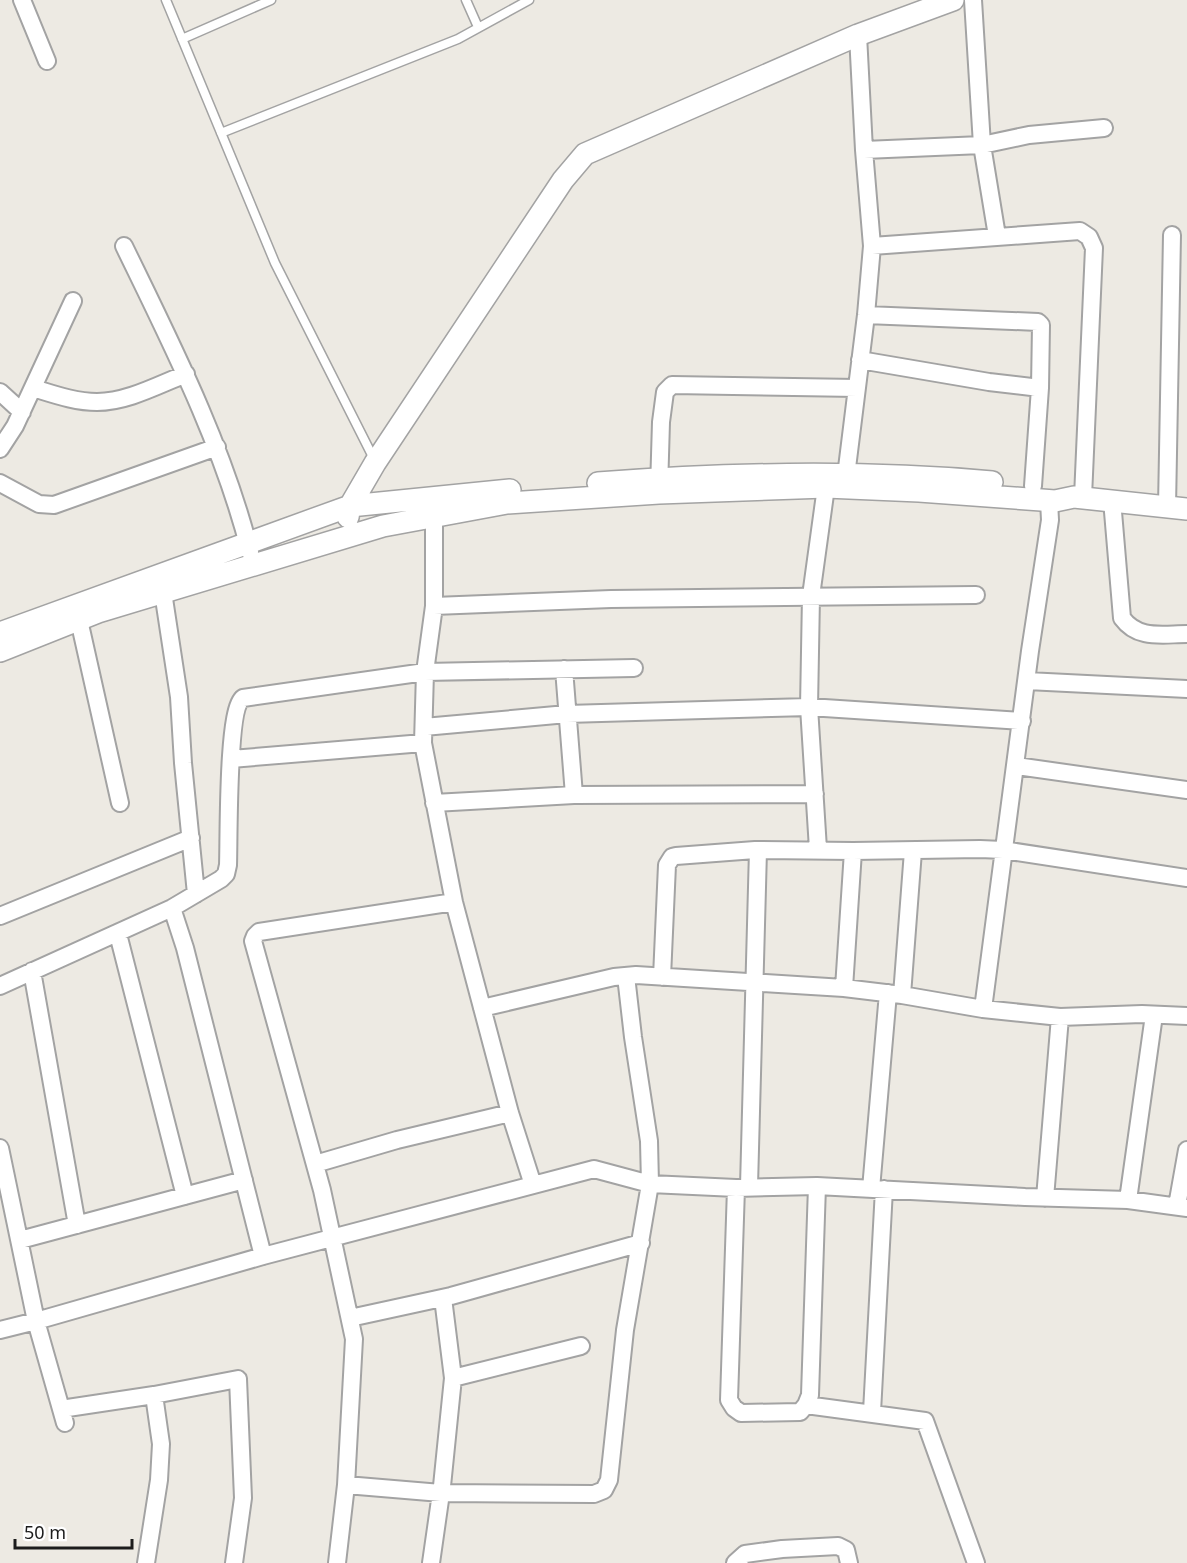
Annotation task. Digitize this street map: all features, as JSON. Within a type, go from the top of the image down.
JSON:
[{"type":"street","points":[[22,0],[47,61]]},
{"type":"street","points":[[344,538],[350,506],[375,463],[562,180],[585,154],[858,35],[953,0]]},
{"type":"street","points":[[973,0],[982,145],[997,236]]},
{"type":"street","points":[[818,849],[809,707],[812,596],[839,483],[857,388],[872,246],[858,35]]},
{"type":"street","points":[[864,150],[982,145],[1029,135],[1104,128]]},
{"type":"street","points":[[872,246],[1080,231],[1089,237],[1094,248],[1079,497]]},
{"type":"street","points":[[0,633],[350,506],[434,507],[803,472],[839,483],[1048,501],[1079,497],[1177,508],[1172,235]]},
{"type":"street","points":[[124,246],[186,374],[217,447],[254,565]]},
{"type":"street","points":[[0,449],[22,412],[73,301]]},
{"type":"street","points":[[866,315],[1038,322],[1042,329],[1033,486]]},
{"type":"street","points":[[860,360],[989,382],[1040,388]]},
{"type":"street","points":[[33,388],[63,397],[98,402],[123,398],[186,374]]},
{"type":"street","points":[[659,485],[661,422],[665,392],[672,385],[857,388]]},
{"type":"street","points":[[0,392],[22,412]]},
{"type":"street","points":[[0,483],[39,504],[54,505],[217,447]]},
{"type":"street","points":[[839,483],[917,476],[1058,489],[1079,497]]},
{"type":"street","points":[[1112,500],[1122,618],[1139,634],[1187,634]]},
{"type":"street","points":[[982,1008],[1050,520],[1048,501]]},
{"type":"street","points":[[0,651],[79,620],[163,592],[383,526],[434,507]]},
{"type":"street","points":[[434,507],[434,606],[425,672],[424,735],[434,803],[454,902],[510,1113],[533,1185]]},
{"type":"street","points":[[163,592],[179,697],[196,894]]},
{"type":"street","points":[[434,606],[611,599],[976,595]]},
{"type":"street","points":[[79,620],[120,803]]},
{"type":"street","points":[[0,986],[172,908],[226,874],[231,759],[236,711],[239,701],[243,698],[425,672],[634,668]]},
{"type":"street","points":[[564,669],[574,795]]},
{"type":"street","points":[[1027,681],[1187,689]]},
{"type":"street","points":[[231,759],[424,735],[567,714],[809,707],[1022,721]]},
{"type":"street","points":[[1016,766],[1187,790]]},
{"type":"street","points":[[434,803],[574,795],[815,794]]},
{"type":"street","points":[[0,916],[191,838]]},
{"type":"street","points":[[662,977],[667,865],[676,856],[758,850],[980,849],[1003,850],[1187,878]]},
{"type":"street","points":[[758,850],[756,982],[729,1400],[741,1413],[800,1413],[810,1395],[817,1186]]},
{"type":"street","points":[[844,988],[853,851]]},
{"type":"street","points":[[872,1412],[878,1189],[895,994],[913,851]]},
{"type":"street","points":[[337,1563],[346,1485],[354,1339],[315,1164],[253,941],[260,932],[454,902]]},
{"type":"street","points":[[172,908],[185,948],[263,1256]]},
{"type":"street","points":[[118,934],[185,1196]]},
{"type":"street","points":[[32,971],[77,1224]]},
{"type":"street","points":[[482,1008],[626,976],[844,988],[1060,1017],[1187,1016]]},
{"type":"street","points":[[346,1485],[441,1493],[594,1494],[604,1490],[609,1480],[625,1329],[650,1184],[649,1141],[626,976]]},
{"type":"street","points":[[1128,1200],[1154,1015]]},
{"type":"street","points":[[1045,1198],[1060,1017]]},
{"type":"street","points":[[315,1164],[397,1140],[510,1113]]},
{"type":"street","points":[[0,1148],[36,1322],[63,1416],[238,1378],[243,1498],[234,1563]]},
{"type":"street","points":[[0,1330],[36,1322],[431,1210],[594,1168],[650,1184],[743,1187],[817,1186],[1128,1200],[1182,1207],[1187,1150]]},
{"type":"street","points":[[20,1240],[244,1180]]},
{"type":"street","points":[[350,1318],[443,1298],[641,1243]]},
{"type":"street","points":[[431,1563],[453,1378],[443,1298]]},
{"type":"street","points":[[453,1378],[581,1346]]},
{"type":"street","points":[[146,1563],[159,1480],[160,1444],[154,1395]]},
{"type":"street","points":[[806,1405],[925,1420],[976,1563]]},
{"type":"street","points":[[735,1563],[745,1554],[782,1549],[838,1546],[846,1550],[849,1563]]},
{"type":"lane","points":[[166,0],[275,262],[375,463]]},
{"type":"lane","points":[[182,39],[271,0]]},
{"type":"lane","points":[[466,0],[478,27]]},
{"type":"lane","points":[[221,133],[459,39],[529,0]]}]
